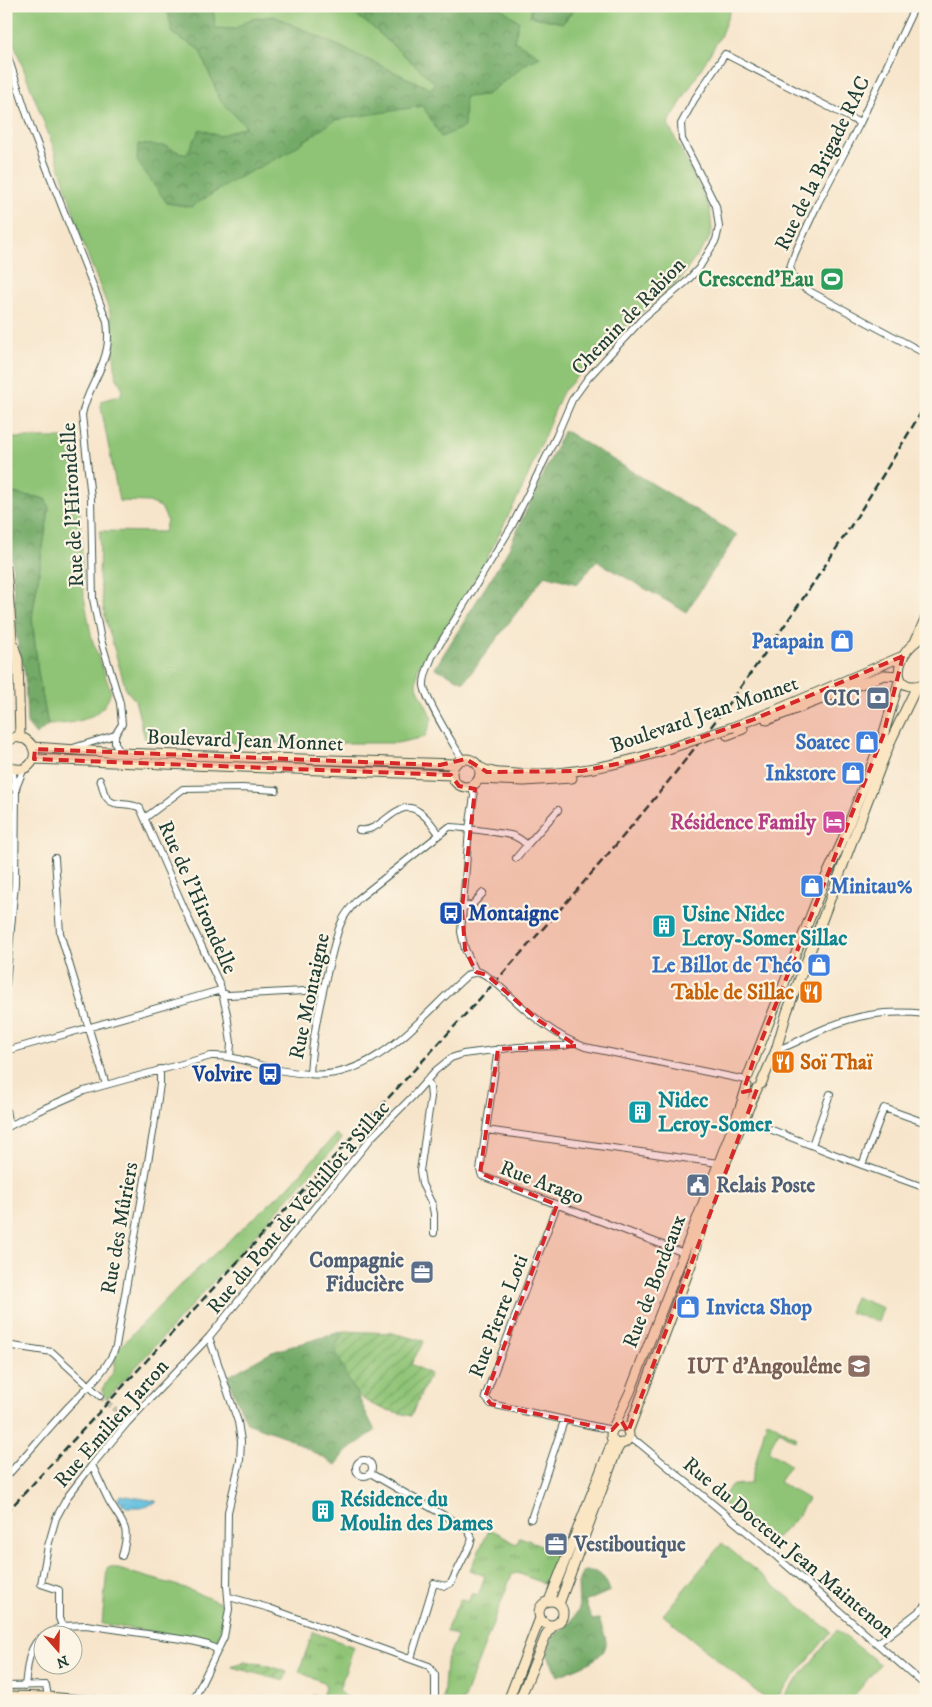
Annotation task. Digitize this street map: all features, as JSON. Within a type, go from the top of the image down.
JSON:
[{"type":"main road","points":[[6,570],[12,640],[18,660],[20,737]]},
{"type":"main road","points":[[6,660],[9,643],[10,611]]},
{"type":"main road","points":[[903,656],[914,643],[926,616]]},
{"type":"main road","points":[[914,643],[926,637]]},
{"type":"main road","name":"Boulevard Jean Monnet","points":[[480,768],[487,772],[524,774],[582,772],[668,752],[774,711],[903,656]]},
{"type":"main road","name":"Rue de Bordeaux","points":[[612,1430],[630,1392],[684,1253],[747,1081],[825,878],[841,844],[884,736],[899,677],[899,666],[903,656]]},
{"type":"main road","points":[[480,779],[480,768],[472,760],[459,762],[452,775],[454,781],[459,786],[466,788],[472,786],[480,779],[524,781],[583,777],[634,766],[668,752],[727,735],[884,675],[899,677],[908,686],[923,685]]},
{"type":"main road","name":"Rue de Bordeaux","points":[[559,1604],[616,1452],[692,1265],[700,1235],[744,1118],[776,1050],[787,1012],[882,763],[892,738],[923,685]]},
{"type":"main road","points":[[6,743],[11,739],[20,737],[30,742],[33,747],[34,759],[28,766],[24,768],[8,766]]},
{"type":"main road","name":"Boulevard Jean Monnet","points":[[33,747],[120,753],[459,762]]},
{"type":"main road","points":[[34,759],[452,775]]},
{"type":"main road","points":[[752,1074],[757,1074],[761,1078],[759,1086],[751,1089],[747,1081],[752,1074]]},
{"type":"main road","points":[[620,1426],[625,1428],[622,1438],[611,1436],[612,1430],[620,1426]]},
{"type":"main road","name":"Rue de Bordeaux","points":[[550,1601],[622,1438]]},
{"type":"main road","points":[[508,1701],[540,1618],[541,1607],[550,1601],[559,1604],[563,1610],[563,1617],[547,1633],[519,1701]]},
{"type":"main road","points":[[540,1618],[544,1623],[553,1626]]},
{"type":"main road","points":[[6,1696],[23,1698],[48,1696],[94,1701]]},
{"type":"street","name":"Rue de la Brigade RAC","points":[[915,6],[860,123],[818,203],[790,267],[796,282],[810,292],[926,354]]},
{"type":"street","name":"Rue de l'Hirondelle","points":[[6,51],[33,133],[107,321],[109,338],[107,350],[101,369],[84,403],[82,415],[91,498],[91,554],[94,599],[102,640],[115,682],[121,710],[122,724],[115,735]]},
{"type":"street","name":"Chemin de Rabion","points":[[459,762],[424,686],[425,673],[432,656],[512,526],[572,400],[588,378],[643,318],[699,268],[716,240],[719,228],[716,206],[682,139],[681,124],[694,100],[726,54],[860,123]]},
{"type":"street","points":[[65,750],[115,735],[115,743],[120,753]]},
{"type":"street","points":[[6,985],[15,883],[16,789],[8,766]]},
{"type":"street","points":[[16,789],[24,768]]},
{"type":"street","name":"Rue de l'Hirondelle","points":[[100,780],[103,793],[112,803],[134,804],[140,808],[145,818],[223,993],[231,1043],[230,1056]]},
{"type":"street","points":[[6,783],[16,789]]},
{"type":"street","points":[[472,786],[474,796],[469,829],[461,932],[462,942],[476,972]]},
{"type":"street","points":[[145,818],[183,789],[242,788],[276,790]]},
{"type":"street","points":[[359,830],[371,830],[400,810],[412,808],[423,815],[440,834]]},
{"type":"street","points":[[516,858],[558,810]]},
{"type":"street","name":"Rue Montaigne","points":[[310,1074],[312,1048],[323,990],[336,938],[342,921],[358,899],[451,826],[512,835],[527,845]]},
{"type":"street","points":[[55,858],[60,933],[106,1085]]},
{"type":"street","points":[[462,908],[473,904],[484,893]]},
{"type":"street","points":[[6,1110],[8,1127],[72,1096],[160,1069],[211,1056],[230,1056],[275,1070],[326,1075],[342,1071],[388,1049],[401,1039],[463,979],[469,974],[476,972],[483,972],[538,1020],[574,1042],[747,1081]]},
{"type":"street","points":[[6,1051],[217,992],[228,995],[323,990]]},
{"type":"street","points":[[776,1050],[836,1023],[856,1017],[894,1012],[926,1014]]},
{"type":"street","name":"Rue du Pont de Vechillot à Sillac","points":[[210,1338],[372,1137],[444,1063],[456,1055],[498,1049],[564,1046],[574,1042]]},
{"type":"street","name":"Rue Arago","points":[[498,1049],[480,1170],[482,1176],[684,1253]]},
{"type":"street","name":"Rue des Mûriers","points":[[6,1477],[68,1407],[90,1386],[112,1358],[116,1346],[154,1127],[160,1084],[160,1069]]},
{"type":"street","points":[[427,1080],[431,1097],[420,1171],[422,1184],[433,1209],[434,1232]]},
{"type":"street","points":[[812,1145],[830,1094]]},
{"type":"street","points":[[862,1165],[884,1108],[926,1123]]},
{"type":"street","points":[[744,1118],[862,1165],[926,1188]]},
{"type":"street","points":[[486,1130],[718,1163]]},
{"type":"street","name":"Rue Pierre Loti","points":[[557,1205],[485,1397],[491,1404],[612,1430]]},
{"type":"street","points":[[193,1701],[224,1637],[229,1613],[227,1568],[228,1512],[240,1461],[242,1441],[238,1422],[210,1338]]},
{"type":"street","name":"Rue Emilien Jarton","points":[[61,1624],[59,1618],[59,1590],[41,1584],[46,1555],[56,1518],[68,1496],[92,1465],[128,1423],[210,1338]]},
{"type":"street","points":[[6,1345],[52,1352],[100,1396]]},
{"type":"street","points":[[120,1414],[128,1423]]},
{"type":"street","points":[[531,1519],[564,1421]]},
{"type":"street","name":"Rue du Docteur Jean Maintenon","points":[[622,1438],[640,1443],[770,1550],[926,1686]]},
{"type":"street","points":[[92,1465],[107,1498],[125,1526],[127,1536],[122,1556]]},
{"type":"street","points":[[370,1473],[466,1528],[472,1538],[451,1582],[445,1586],[434,1583],[411,1658]]},
{"type":"street","points":[[229,1597],[269,1608],[429,1666],[435,1675],[436,1701]]},
{"type":"street","points":[[878,1643],[926,1606]]},
{"type":"street","points":[[82,1625],[188,1640],[208,1645],[218,1650]]},
{"type":"street","points":[[25,1686],[32,1656]]},
{"type":"street","points":[[6,1686],[46,1686],[48,1696]]},
{"type":"highlighted area","points":[[903,656],[883,736],[754,1059],[743,1092],[757,1089],[628,1432],[621,1420],[612,1430],[491,1404],[485,1397],[557,1205],[480,1173],[498,1049],[577,1046],[538,1020],[487,975],[476,972],[465,949],[462,908],[475,789],[459,786],[451,775],[34,759],[35,749],[440,765],[466,759],[487,772],[582,771],[631,761],[752,720]]},
{"type":"green space","points":[[6,6],[532,6],[530,16],[563,23],[577,6],[732,6],[720,37],[668,124],[710,209],[712,230],[708,241],[680,279],[620,331],[562,393],[524,485],[487,558],[454,614],[418,667],[416,685],[432,718],[425,737],[397,743],[146,743],[135,700],[126,690],[105,617],[99,577],[100,531],[164,532],[167,520],[161,507],[149,502],[119,501],[101,407],[101,401],[121,395],[122,387],[116,377],[110,312],[84,246],[53,146],[6,23]]},
{"type":"green space","points":[[166,6],[213,6],[215,28],[234,29],[251,19],[274,16],[431,89],[435,83],[370,25],[343,6],[483,6],[501,8],[519,21],[514,41],[541,57],[529,62],[486,95],[465,97],[464,127],[441,137],[423,106],[335,120],[287,153],[236,179],[191,207],[167,203],[137,161],[138,144],[165,146],[186,155],[200,129],[219,136],[246,126],[221,102],[199,49],[173,34]]},
{"type":"green space","points":[[532,6],[577,6],[563,23],[530,16]]},
{"type":"green space","points":[[564,430],[737,535],[686,612],[597,561],[577,584],[545,575],[464,682],[435,668],[506,554]]},
{"type":"green space","points":[[6,438],[76,438],[84,597],[92,639],[111,692],[99,711],[92,716],[78,721],[48,725],[38,673],[32,617],[49,509],[46,500],[16,494],[6,489]]},
{"type":"green space","points":[[6,489],[16,494],[46,500],[49,509],[32,617],[38,673],[48,725],[36,735],[27,724],[25,674],[17,640],[12,562],[6,547]]},
{"type":"green space","points":[[336,1134],[342,1139],[107,1399],[103,1394],[103,1387],[114,1371],[116,1351],[180,1285],[287,1188]]},
{"type":"green space","points":[[855,1297],[883,1308],[878,1322],[849,1312]]},
{"type":"green space","points":[[344,1331],[335,1349],[375,1431],[347,1451],[336,1465],[286,1437],[247,1423],[227,1377],[272,1352]]},
{"type":"green space","points":[[344,1331],[392,1333],[424,1341],[411,1364],[430,1374],[411,1416],[374,1405],[360,1397],[355,1391],[335,1349]]},
{"type":"green space","points":[[767,1420],[797,1438],[795,1441],[779,1431],[768,1451],[790,1465],[779,1482],[808,1499],[784,1531],[766,1542],[721,1502],[731,1486],[750,1484]]},
{"type":"green space","points":[[489,1530],[517,1544],[520,1537],[559,1552],[547,1585],[518,1573],[512,1574],[463,1701],[443,1701],[446,1662],[457,1636],[446,1631],[460,1599],[468,1602],[472,1593],[478,1595],[485,1576],[470,1570]]},
{"type":"green space","points":[[722,1543],[831,1632],[774,1701],[768,1701],[663,1615]]},
{"type":"green space","points":[[111,1567],[182,1587],[223,1604],[224,1613],[217,1642],[102,1624],[107,1568]]},
{"type":"green space","points":[[582,1572],[599,1573],[607,1582],[610,1591],[585,1602],[592,1620],[599,1619],[606,1645],[604,1651],[593,1660],[558,1676],[547,1654],[552,1637],[570,1623],[579,1609],[578,1583]]},
{"type":"green space","points":[[837,1630],[880,1664],[850,1701],[780,1701]]},
{"type":"green space","points":[[313,1632],[354,1647],[339,1690],[345,1696],[357,1701],[311,1701],[313,1695],[321,1698],[326,1686],[323,1682],[299,1672]]},
{"type":"green space","points":[[243,1662],[263,1664],[287,1672],[284,1681],[232,1667],[233,1665],[243,1664]]},
{"type":"water","points":[[120,1495],[156,1501],[156,1503],[141,1507],[126,1507],[118,1500]]},
{"type":"tunnel","points":[[100,1396],[120,1414]]},
{"type":"railway","points":[[6,1513],[477,1001],[551,919],[659,793],[731,700],[800,603],[864,505],[926,404]]},
{"type":"place","name":"Crescend'Eau","points":[[832,279]]},
{"type":"place","name":"Patapain","points":[[842,641]]},
{"type":"place","name":"CIC","points":[[878,698]]},
{"type":"place","name":"Soatec","points":[[867,742]]},
{"type":"place","name":"Inkstore","points":[[853,773]]},
{"type":"place","name":"Résidence Family","points":[[834,822]]},
{"type":"place","name":"Minitau%","points":[[812,886]]},
{"type":"place","name":"Montaigne","points":[[451,913]]},
{"type":"place","name":"Usine Nidec Leroy-Somer Sillac","points":[[664,926]]},
{"type":"place","name":"Le Billot de Théo","points":[[819,965]]},
{"type":"place","name":"Table de Sillac","points":[[811,992]]},
{"type":"place","name":"Soï Thaï","points":[[783,1062]]},
{"type":"place","name":"Volvire","points":[[270,1074]]},
{"type":"place","name":"Nidec Leroy-Somer","points":[[640,1112]]},
{"type":"place","name":"Relais Poste","points":[[698,1185]]},
{"type":"place","name":"Compagnie Fiducière","points":[[422,1272]]},
{"type":"place","name":"Invicta Shop","points":[[688,1307]]},
{"type":"place","name":"IUT d'Angoulême","points":[[859,1366]]},
{"type":"place","name":"Résidence du Moulin des Dames","points":[[323,1511]]},
{"type":"place","name":"Vestiboutique","points":[[556,1544]]}]
